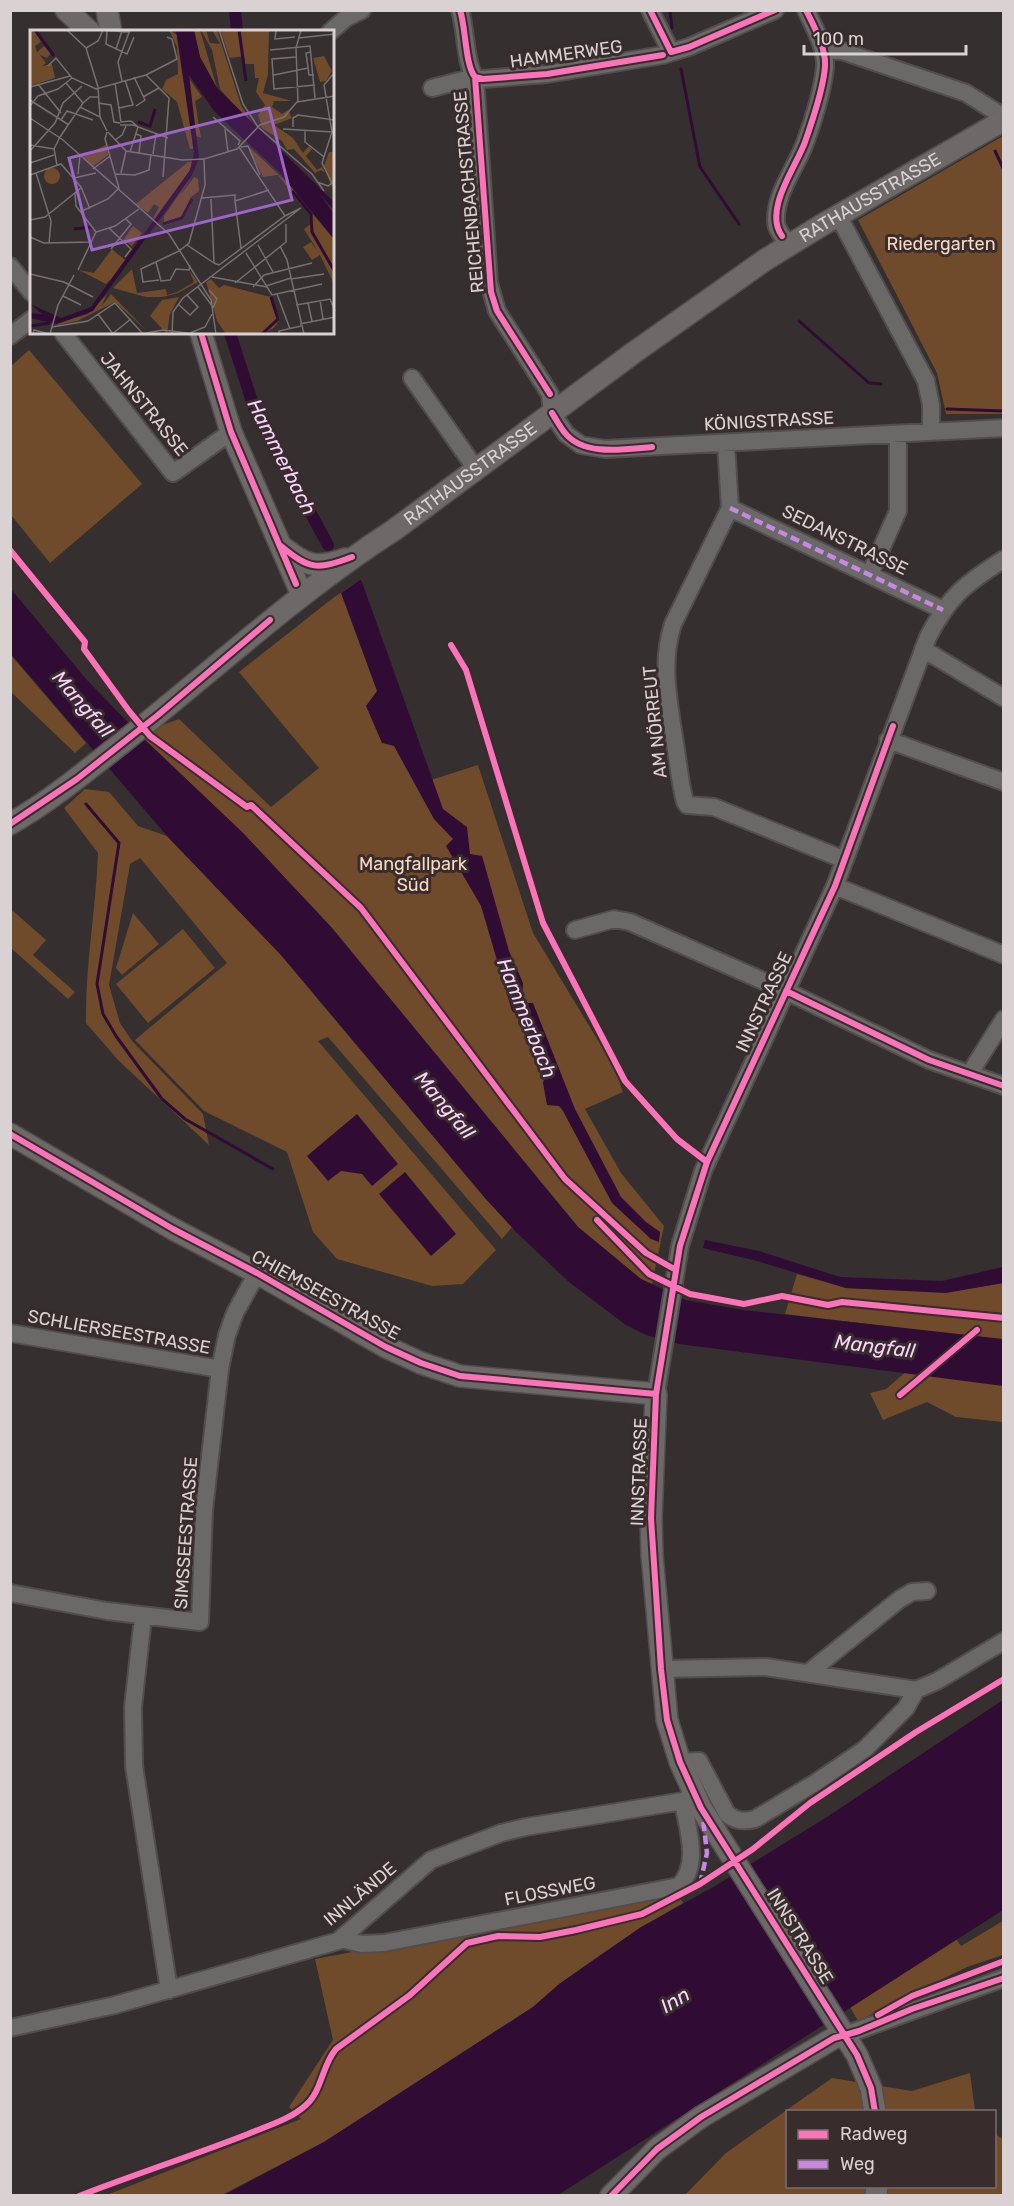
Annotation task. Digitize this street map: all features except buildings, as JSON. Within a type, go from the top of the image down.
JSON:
[{"type":"main road","points":[[66,10],[89,23]]},
{"type":"main road","points":[[107,10],[111,30]]},
{"type":"main road","name":"RATHAUSSTRASSE","points":[[10,824],[77,779],[352,557],[394,530],[636,351],[789,245],[1004,118]]},
{"type":"main road","points":[[201,334],[231,432],[302,596]]},
{"type":"main road","points":[[278,544],[310,566],[331,564],[352,557]]},
{"type":"main road","name":"CHIEMSEESTRASSE","points":[[10,1134],[173,1229],[257,1273],[386,1347],[421,1363],[460,1376],[656,1394]]},
{"type":"main road","name":"INNSTRASSE","points":[[656,1394],[651,1518],[661,1669],[668,1720],[688,1798],[731,1855],[845,2035],[864,2070],[871,2088],[875,2110]]},
{"type":"main road","points":[[611,2196],[657,2149],[701,2116],[834,2038],[845,2035]]},
{"type":"street","points":[[332,30],[346,18],[362,10]]},
{"type":"street","name":"REICHENBACHSTRASSE","points":[[460,10],[471,69],[475,77],[491,292],[497,311],[550,394],[552,412]]},
{"type":"street","points":[[650,10],[671,52]]},
{"type":"street","name":"HAMMERWEG","points":[[432,88],[475,77],[483,79],[547,74],[671,52],[689,47],[775,10]]},
{"type":"street","points":[[789,245],[778,231],[776,214],[787,181],[805,143],[825,66],[823,50],[806,10]]},
{"type":"street","points":[[823,50],[842,51],[956,89],[1004,118]]},
{"type":"street","points":[[839,217],[926,381],[931,405],[931,432]]},
{"type":"street","points":[[10,266],[30,291]]},
{"type":"street","points":[[10,336],[30,321]]},
{"type":"street","name":"JAHNSTRASSE","points":[[64,334],[173,473],[231,432]]},
{"type":"street","points":[[412,378],[476,469]]},
{"type":"street","name":"KÖNIGSTRASSE","points":[[552,412],[566,434],[581,445],[596,449],[1004,428]]},
{"type":"street","points":[[870,574],[898,511],[898,434]]},
{"type":"street","name":"AM NÖRREUT","points":[[726,443],[730,508],[673,624],[668,643],[666,664],[669,700],[685,802],[687,805],[714,807],[845,860]]},
{"type":"street","name":"SEDANSTRASSE","points":[[730,508],[943,609]]},
{"type":"street","name":"INNSTRASSE","points":[[656,1394],[680,1246],[707,1161],[834,886],[923,650],[943,609],[960,590],[1004,559]]},
{"type":"street","points":[[923,650],[1004,698]]},
{"type":"street","points":[[888,740],[1004,782]]},
{"type":"street","points":[[834,886],[1004,955]]},
{"type":"street","points":[[574,930],[622,919],[693,948],[929,1060],[1004,1086]]},
{"type":"street","points":[[971,1075],[1004,1019]]},
{"type":"street","name":"SIMSSEESTRASSE","points":[[143,1617],[200,1622],[204,1510],[220,1369],[227,1335],[235,1313],[257,1273]]},
{"type":"street","name":"SCHLIERSEESTRASSE","points":[[10,1333],[220,1369]]},
{"type":"street","points":[[808,1673],[900,1599],[912,1592],[927,1591]]},
{"type":"street","points":[[10,1593],[143,1617],[133,1707],[134,1766],[169,1990]]},
{"type":"street","points":[[661,1669],[766,1667],[916,1690],[937,1681],[1004,1641]]},
{"type":"street","points":[[680,1762],[699,1761],[726,1814],[744,1822],[755,1819],[815,1784],[865,1749],[906,1708],[916,1690]]},
{"type":"street","name":"INNLÄNDE","points":[[10,2028],[115,2005],[341,1939],[431,1860],[501,1833],[688,1798]]},
{"type":"street","name":"FLOSSWEG","points":[[341,1939],[362,1944],[384,1943],[679,1886],[690,1870],[692,1858],[688,1798]]},
{"type":"street","points":[[845,2035],[912,2009],[1004,1978]]},
{"type":"green space","name":"Riedergarten","points":[[1003,136],[1003,414],[946,414],[937,373],[858,220]]},
{"type":"green space","points":[[29,350],[142,484],[50,563],[11,515],[11,366]]},
{"type":"green space","name":"Mangfallpark Süd","points":[[361,579],[431,780],[478,765],[533,933],[614,1067],[623,1092],[585,1109],[621,1173],[664,1226],[652,1284],[641,1279],[578,1227],[332,928],[243,833],[143,738],[160,726],[179,719],[271,807],[319,768],[239,672],[333,598]]},
{"type":"green space","points":[[10,654],[86,743],[75,753],[11,692]]},
{"type":"green space","points":[[85,789],[109,792],[138,826],[167,836],[281,955],[485,1198],[512,1227],[502,1239],[328,1037],[318,1041],[496,1250],[463,1284],[432,1286],[337,1259],[313,1232],[287,1152],[204,1111],[135,1040],[227,963],[140,858],[130,864],[109,985],[120,1023],[132,1041],[203,1114],[209,1145],[119,1061],[86,1023],[87,980],[98,853],[64,808]]},
{"type":"green space","points":[[13,911],[46,940],[33,955],[75,992],[68,999],[11,948],[11,914]]},
{"type":"green space","points":[[133,913],[159,944],[122,975],[116,968]]},
{"type":"green space","points":[[183,929],[215,968],[148,1023],[116,984]]},
{"type":"green space","points":[[797,1274],[846,1288],[946,1292],[1003,1283],[1003,1422],[956,1417],[927,1402],[883,1420],[870,1393],[886,1389],[950,1334],[785,1314]]},
{"type":"green space","points":[[676,1891],[683,1903],[605,1952],[533,2007],[324,2142],[222,2195],[104,2196],[301,2119],[289,2107],[333,2040],[315,1959]]},
{"type":"green space","points":[[1003,1921],[1003,1955],[967,1967],[858,2021],[850,2007],[956,1939],[961,1946]]},
{"type":"green space","points":[[970,2073],[975,2110],[787,2110],[832,2078],[912,2091]]},
{"type":"green space","points":[[786,2111],[786,2188],[996,2188],[996,2135],[1003,2139],[1003,2195],[684,2196],[726,2153]]},
{"type":"water","points":[[361,579],[443,809],[467,827],[470,854],[482,856],[509,951],[523,983],[522,1003],[533,1003],[575,1109],[621,1197],[646,1222],[660,1232],[659,1242],[651,1239],[612,1203],[563,1111],[559,1106],[547,1105],[543,1083],[545,1075],[527,1023],[512,1011],[481,906],[446,846],[453,839],[434,819],[394,746],[382,743],[366,706],[377,691],[341,593]]},
{"type":"water","name":"Mangfall","points":[[10,588],[87,680],[143,738],[243,833],[332,928],[578,1227],[641,1279],[686,1300],[743,1310],[1003,1339],[1003,1386],[679,1344],[646,1335],[626,1325],[569,1282],[518,1234],[485,1198],[281,955],[167,836],[11,654]]},
{"type":"water","points":[[357,1114],[398,1164],[372,1186],[362,1174],[341,1171],[328,1181],[307,1156]]},
{"type":"water","points":[[405,1172],[456,1234],[431,1256],[379,1194]]},
{"type":"water","points":[[705,1240],[759,1251],[840,1277],[942,1281],[1003,1267],[1003,1283],[946,1293],[846,1288],[757,1261],[703,1248]]},
{"type":"water","name":"Inn","points":[[1003,1700],[1003,1910],[558,2195],[222,2196],[324,2142],[533,2007],[559,1984],[641,1927],[715,1886],[827,1817]]},
{"type":"waterway","name":"Hammerbach","points":[[235,10],[237,30]]},
{"type":"waterway","points":[[670,10],[672,28]]},
{"type":"waterway","points":[[681,69],[700,167],[739,224]]},
{"type":"waterway","points":[[995,151],[1004,170]]},
{"type":"waterway","points":[[799,321],[869,383],[881,384]]},
{"type":"waterway","name":"Hammerbach","points":[[230,334],[255,411],[328,545]]},
{"type":"waterway","points":[[947,409],[1004,411]]},
{"type":"waterway","points":[[86,804],[119,843],[97,984],[103,1014],[116,1036],[162,1099],[185,1119],[273,1169]]},
{"type":"marked path","points":[[730,508],[943,610]]},
{"type":"marked path","points":[[700,1884],[707,1853],[703,1819]]},
{"type":"cycle path","points":[[460,10],[469,64],[475,77],[491,292],[497,311],[550,394]]},
{"type":"cycle path","points":[[650,10],[671,52],[689,47],[775,10]]},
{"type":"cycle path","points":[[782,236],[777,226],[776,214],[779,201],[805,142],[817,104],[825,66],[824,52],[819,37],[806,10]]},
{"type":"cycle path","points":[[475,77],[483,79],[547,74],[663,55]]},
{"type":"cycle path","points":[[201,334],[231,432],[296,584]]},
{"type":"cycle path","points":[[552,413],[565,433],[573,441],[583,446],[606,450],[652,447]]},
{"type":"cycle path","points":[[281,546],[299,560],[314,565],[322,566],[352,557]]},
{"type":"cycle path","points":[[10,550],[85,642],[84,649],[150,736],[247,807],[251,805],[361,908],[565,1179],[646,1253],[676,1270]]},
{"type":"cycle path","points":[[10,824],[77,779],[158,715],[270,620]]},
{"type":"cycle path","points":[[451,645],[466,670],[543,923],[625,1081],[677,1139],[707,1162]]},
{"type":"cycle path","points":[[875,2110],[871,2088],[857,2055],[701,1808],[680,1762],[667,1720],[661,1669],[651,1518],[656,1394],[680,1246],[707,1162],[835,886],[893,726]]},
{"type":"cycle path","points":[[786,991],[929,1060],[1004,1086]]},
{"type":"cycle path","points":[[10,1134],[173,1229],[257,1273],[386,1347],[421,1363],[460,1376],[656,1394]]},
{"type":"cycle path","points":[[597,1220],[649,1274],[690,1294],[744,1304],[782,1296],[828,1305],[842,1302],[1004,1318]]},
{"type":"cycle path","points":[[900,1395],[977,1330]]},
{"type":"cycle path","points":[[79,2196],[227,2142],[293,2114],[306,2105],[315,2093],[331,2055],[336,2049],[410,1995],[467,1943],[498,1936],[540,1937],[642,1914],[700,1884],[753,1849],[810,1803],[916,1732],[1004,1679]]},
{"type":"cycle path","points":[[878,2015],[912,1996],[1004,1961]]},
{"type":"cycle path","points":[[611,2196],[657,2149],[701,2117],[834,2038],[1004,1978]]}]
